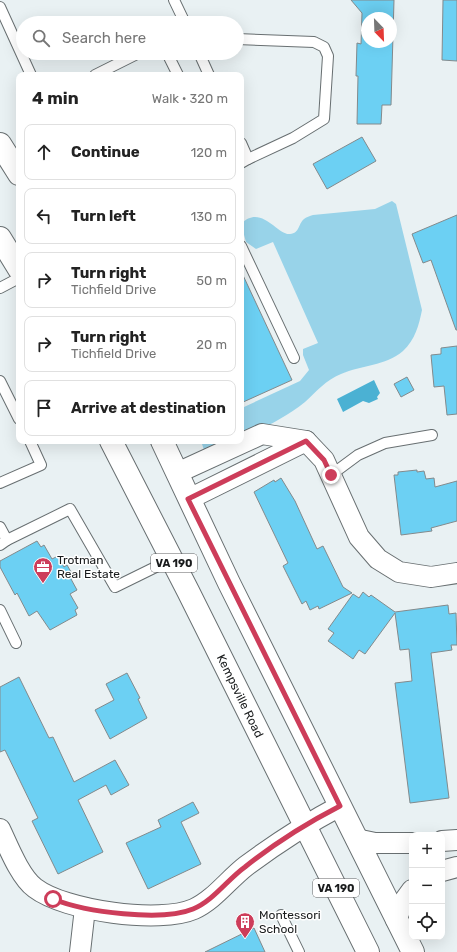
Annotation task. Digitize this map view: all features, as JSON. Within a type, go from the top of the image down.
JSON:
[{"type":"main road","points":[[0,144],[16,169]]},
{"type":"main road","points":[[0,238],[16,264]]},
{"type":"main road","name":"Kempsville Road","points":[[113,444],[172,559],[368,952]]},
{"type":"main road","name":"VA 190","points":[[163,444],[188,499],[413,952]]},
{"type":"street","points":[[244,442],[262,434],[306,441],[324,460],[359,537],[378,559],[399,572],[431,577],[457,573]]},
{"type":"street","points":[[188,499],[306,441]]},
{"type":"street","points":[[176,473],[240,444]]},
{"type":"street","points":[[0,829],[27,880],[34,888],[53,899],[85,908],[149,916],[168,915],[194,909],[245,867],[304,825],[340,806]]},
{"type":"street","points":[[356,839],[375,843],[409,844]]},
{"type":"street","points":[[445,841],[457,840]]},
{"type":"street","points":[[445,870],[457,867]]},
{"type":"street","points":[[396,920],[404,901],[409,894]]},
{"type":"street","points":[[80,952],[85,908]]},
{"type":"lane","points":[[174,0],[182,16]]},
{"type":"lane","points":[[0,7],[16,42]]},
{"type":"lane","points":[[244,39],[314,42],[324,47],[328,56],[324,119],[293,138],[245,161]]},
{"type":"lane","points":[[24,60],[30,72]]},
{"type":"lane","points":[[101,72],[125,60]]},
{"type":"lane","points":[[170,60],[176,72]]},
{"type":"lane","points":[[202,60],[208,72]]},
{"type":"lane","points":[[244,252],[294,358]]},
{"type":"lane","points":[[0,288],[16,280]]},
{"type":"lane","points":[[0,381],[16,413]]},
{"type":"lane","points":[[331,475],[358,455],[385,444],[432,435]]},
{"type":"lane","points":[[0,483],[42,465],[32,444]]},
{"type":"lane","points":[[0,527],[3,542],[70,509],[115,587],[172,559]]},
{"type":"lane","points":[[0,610],[16,643]]},
{"type":"lane","points":[[281,915],[299,952]]},
{"type":"shaded area","points":[[392,201],[396,204],[422,310],[418,327],[411,342],[403,351],[389,360],[349,371],[336,377],[317,390],[305,402],[290,413],[244,437],[244,407],[300,381],[309,370],[303,355],[303,349],[318,343],[273,242],[256,249],[246,242],[244,235],[244,221],[248,218],[262,218],[285,233],[290,234],[296,232],[302,221],[313,215],[375,209]]},
{"type":"shaded area","points":[[374,380],[380,393],[377,397],[378,399],[369,403],[363,401],[343,412],[337,399]]},
{"type":"shaded area","points":[[202,444],[224,444],[204,450]]},
{"type":"building","points":[[351,0],[394,0],[394,12],[361,12]]},
{"type":"building","points":[[443,0],[457,0],[457,61],[442,60]]},
{"type":"building","points":[[357,43],[361,44],[361,48],[393,48],[391,105],[382,105],[381,124],[357,124]]},
{"type":"building","points":[[362,137],[376,161],[327,189],[313,164]]},
{"type":"building","points":[[457,215],[456,330],[431,260],[423,263],[412,234]]},
{"type":"building","points":[[244,277],[292,380],[244,402]]},
{"type":"building","points":[[457,346],[457,414],[447,415],[444,386],[434,387],[431,355],[441,354],[441,348]]},
{"type":"building","points":[[407,377],[414,390],[401,397],[394,384]]},
{"type":"building","points":[[417,470],[417,472],[424,471],[426,479],[434,478],[435,487],[457,481],[457,521],[431,528],[432,531],[401,535],[394,475],[398,475],[398,472]]},
{"type":"building","points":[[281,478],[295,501],[317,549],[323,546],[343,587],[352,593],[319,609],[318,606],[310,610],[306,601],[302,604],[283,566],[288,563],[254,492],[274,480],[275,482]]},
{"type":"building","name":"Trotman Real Estate","points":[[37,541],[41,547],[44,545],[52,559],[58,556],[64,567],[67,565],[74,577],[71,579],[77,590],[70,594],[78,608],[75,610],[77,615],[50,630],[37,611],[29,616],[17,593],[15,595],[0,567],[0,561]]},
{"type":"building","points":[[363,592],[369,597],[371,595],[395,612],[448,605],[449,614],[456,613],[457,645],[451,645],[452,650],[431,653],[449,798],[410,803],[395,683],[412,681],[409,649],[400,650],[395,613],[365,654],[359,650],[353,659],[328,641],[334,633],[328,629],[353,594],[359,598]]},
{"type":"building","points":[[127,673],[140,698],[138,699],[147,718],[110,739],[95,710],[114,700],[106,684]]},
{"type":"building","points":[[19,677],[49,738],[53,737],[74,782],[115,760],[129,785],[111,795],[106,785],[78,800],[103,852],[58,874],[32,821],[38,818],[5,750],[0,752],[0,687]]},
{"type":"building","points":[[193,802],[199,813],[181,822],[201,864],[148,889],[126,843],[161,827],[158,820]]},
{"type":"building","name":"Montessori School","points":[[254,928],[265,952],[205,952]]},
{"type":"place","name":"Trotman Real Estate","points":[[43,584]]},
{"type":"place","name":"Montessori School","points":[[245,939]]},
{"type":"route","points":[[53,899],[64,904],[85,908],[149,916],[177,914],[194,909],[245,867],[304,825],[340,806],[188,499],[306,441],[324,460],[331,475]]}]
